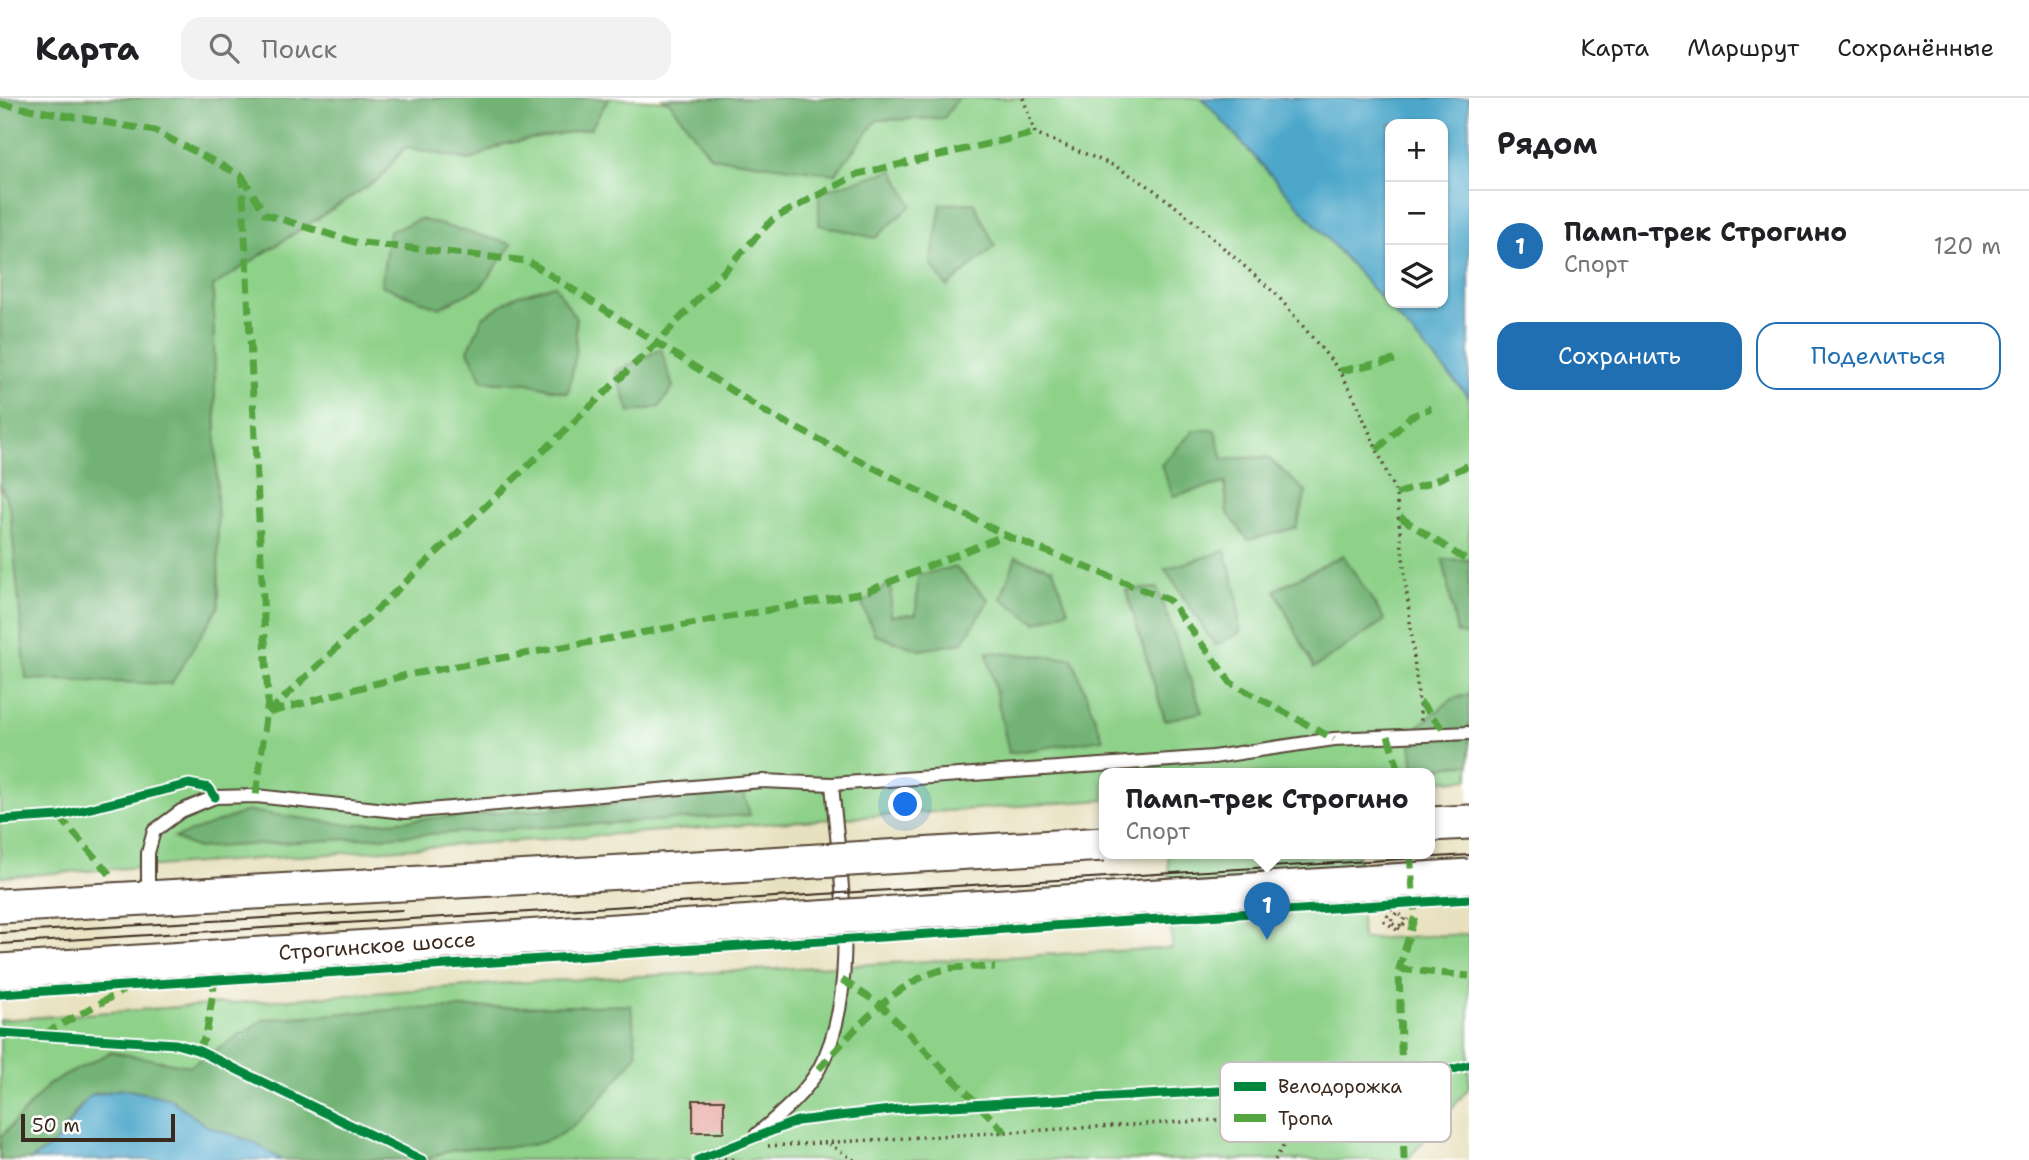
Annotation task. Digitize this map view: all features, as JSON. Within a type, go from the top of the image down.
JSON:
[{"type":"main road","points":[[1435,824],[1469,822]]},
{"type":"main road","points":[[0,906],[1099,844]]},
{"type":"main road","name":"Строгинское шоссе","points":[[0,971],[1469,876]]},
{"type":"lane","points":[[148,898],[148,853],[154,831],[181,811],[215,797],[256,796],[405,812],[762,781],[832,784],[1213,757],[1334,739],[1469,733]]},
{"type":"lane","points":[[758,1140],[801,1094],[819,1069],[836,1022],[844,951],[832,784]]},
{"type":"path","points":[[1023,98],[1035,133],[1115,166],[1150,187],[1184,213],[1277,295],[1340,371],[1396,494],[1418,674],[1421,734]]},
{"type":"path","points":[[1395,904],[1384,921],[1397,930],[1401,924],[1405,919],[1397,912],[1390,922],[1400,929],[1408,919]]},
{"type":"path","points":[[698,1160],[715,1157],[758,1140],[827,1142],[1220,1119]]},
{"type":"path","points":[[827,1142],[854,1160]]},
{"type":"path","points":[[1275,1160],[1285,1142]]},
{"type":"path","points":[[734,1148],[747,1147]]},
{"type":"path","points":[[715,1157],[737,1160]]},
{"type":"green space","points":[[0,98],[609,98],[591,128],[504,144],[470,160],[405,147],[380,178],[213,286],[219,606],[171,684],[26,679],[10,508],[0,484]]},
{"type":"green space","points":[[609,98],[669,101],[711,157],[877,120],[944,118],[958,98],[1202,98],[1385,303],[1385,308],[1390,308],[1469,397],[1469,560],[1444,559],[1457,633],[1469,636],[1469,694],[1451,700],[1415,768],[1099,768],[1099,800],[0,877],[0,484],[10,508],[219,606],[213,286],[380,178],[405,147],[470,160],[504,144],[591,128]],"holes":[[[555,285],[567,393],[528,383],[483,381]],[[1267,457],[1306,492],[1296,527],[1227,512],[1225,483]],[[1225,551],[1215,645],[1165,569]],[[1053,569],[1067,610],[1037,623]],[[891,583],[891,616],[916,614],[920,650],[862,604]],[[1126,590],[1202,711],[1202,712],[1165,720]]]},
{"type":"green space","points":[[661,98],[958,98],[944,118],[877,120],[835,174],[711,157],[669,101]]},
{"type":"green space","points":[[893,170],[912,205],[875,238],[819,225],[819,192]]},
{"type":"green space","points":[[974,203],[995,246],[947,287],[931,264],[941,204]]},
{"type":"green space","points":[[420,219],[512,244],[481,287],[439,308],[381,285],[389,232]]},
{"type":"green space","points":[[555,285],[576,319],[576,354],[568,393],[528,383],[483,381],[468,351],[483,317],[514,297]]},
{"type":"green space","points":[[661,349],[673,387],[659,407],[630,412],[615,372]]},
{"type":"green space","points":[[1194,430],[1215,430],[1223,459],[1267,457],[1306,492],[1296,528],[1248,540],[1227,512],[1225,483],[1173,496],[1161,465]]},
{"type":"green space","points":[[1225,551],[1237,594],[1240,633],[1215,645],[1165,569]]},
{"type":"green space","points":[[1343,555],[1385,620],[1314,668],[1275,590]]},
{"type":"green space","points":[[1016,557],[1053,569],[1068,610],[1036,623],[1001,598]]},
{"type":"green space","points":[[1443,559],[1469,560],[1469,636],[1457,633]]},
{"type":"green space","points":[[955,567],[989,600],[962,643],[920,650],[875,635],[862,604],[891,582],[891,616],[916,614],[918,575]]},
{"type":"green space","points":[[1157,588],[1202,712],[1165,720],[1126,590]]},
{"type":"green space","points":[[987,652],[1072,658],[1103,739],[1009,753]]},
{"type":"green space","points":[[1469,694],[1469,764],[1414,768],[1410,733],[1451,700]]},
{"type":"green space","points":[[1469,764],[1469,779],[1435,782],[1435,768],[1425,768]]},
{"type":"green space","points":[[744,793],[750,815],[197,848],[174,838],[248,811],[350,825]]},
{"type":"green space","points":[[1168,859],[1358,859],[1362,939],[1469,934],[1469,1088],[1451,1109],[1451,1062],[1220,1062],[1220,1142],[1422,1142],[1407,1160],[282,1160],[253,1142],[45,1151],[31,1160],[0,1160],[0,1020],[509,983],[1172,948]]},
{"type":"green space","points":[[631,1005],[637,1054],[583,1117],[570,1128],[543,1142],[514,1147],[453,1150],[425,1160],[282,1160],[253,1142],[207,1126],[169,1098],[123,1089],[93,1094],[76,1111],[55,1143],[31,1160],[0,1160],[0,1138],[50,1083],[111,1052],[190,1066],[265,1019],[402,1009]]},
{"type":"water","points":[[1202,98],[1469,98],[1469,397],[1390,308],[1448,308],[1448,119],[1385,119],[1385,303]]},
{"type":"water","points":[[123,1089],[169,1098],[207,1126],[253,1142],[282,1160],[31,1160],[55,1143],[89,1096]]},
{"type":"building","points":[[693,1100],[724,1100],[724,1132],[693,1132]]},
{"type":"tram line","points":[[1435,857],[1469,855]]},
{"type":"tram line","points":[[0,944],[1403,859]]},
{"type":"tram line","points":[[0,933],[402,910]]},
{"type":"marked path","points":[[0,104],[155,131],[242,176],[268,701],[256,796]]},
{"type":"marked path","points":[[268,713],[657,343],[773,219],[858,174],[1035,133]]},
{"type":"marked path","points":[[242,176],[265,214],[354,242],[528,261],[769,414],[1005,535],[1169,600],[1231,683],[1334,739]]},
{"type":"marked path","points":[[1340,371],[1395,360]]},
{"type":"marked path","points":[[1377,450],[1410,417],[1431,408]]},
{"type":"marked path","points":[[1396,494],[1430,483],[1469,465]]},
{"type":"marked path","points":[[1400,517],[1469,562]]},
{"type":"marked path","points":[[271,712],[407,675],[863,593],[1005,535]]},
{"type":"marked path","points":[[1420,702],[1446,733]]},
{"type":"marked path","points":[[1388,736],[1398,768]]},
{"type":"marked path","points":[[59,816],[113,878]]},
{"type":"marked path","points":[[1401,1062],[1399,969],[1415,916],[1410,859]]},
{"type":"marked path","points":[[819,1069],[876,1009],[910,984],[946,969],[995,968]]},
{"type":"marked path","points":[[1399,969],[1469,976]]},
{"type":"marked path","points":[[197,1050],[206,1036],[215,980]]},
{"type":"marked path","points":[[842,980],[881,1005],[1005,1132]]},
{"type":"marked path","points":[[44,1034],[124,990]]},
{"type":"marked path","points":[[1404,1142],[1404,1160]]},
{"type":"cycle path","points":[[0,820],[59,816],[189,784],[209,788],[215,797]]},
{"type":"cycle path","points":[[0,994],[1469,899]]},
{"type":"cycle path","points":[[0,1033],[176,1044],[197,1050],[422,1160]]},
{"type":"cycle path","points":[[1451,1070],[1469,1065]]},
{"type":"cycle path","points":[[698,1160],[797,1121],[899,1109],[1220,1091]]},
{"type":"place","name":"Памп-трек Строгино","points":[[1267,940]]}]
